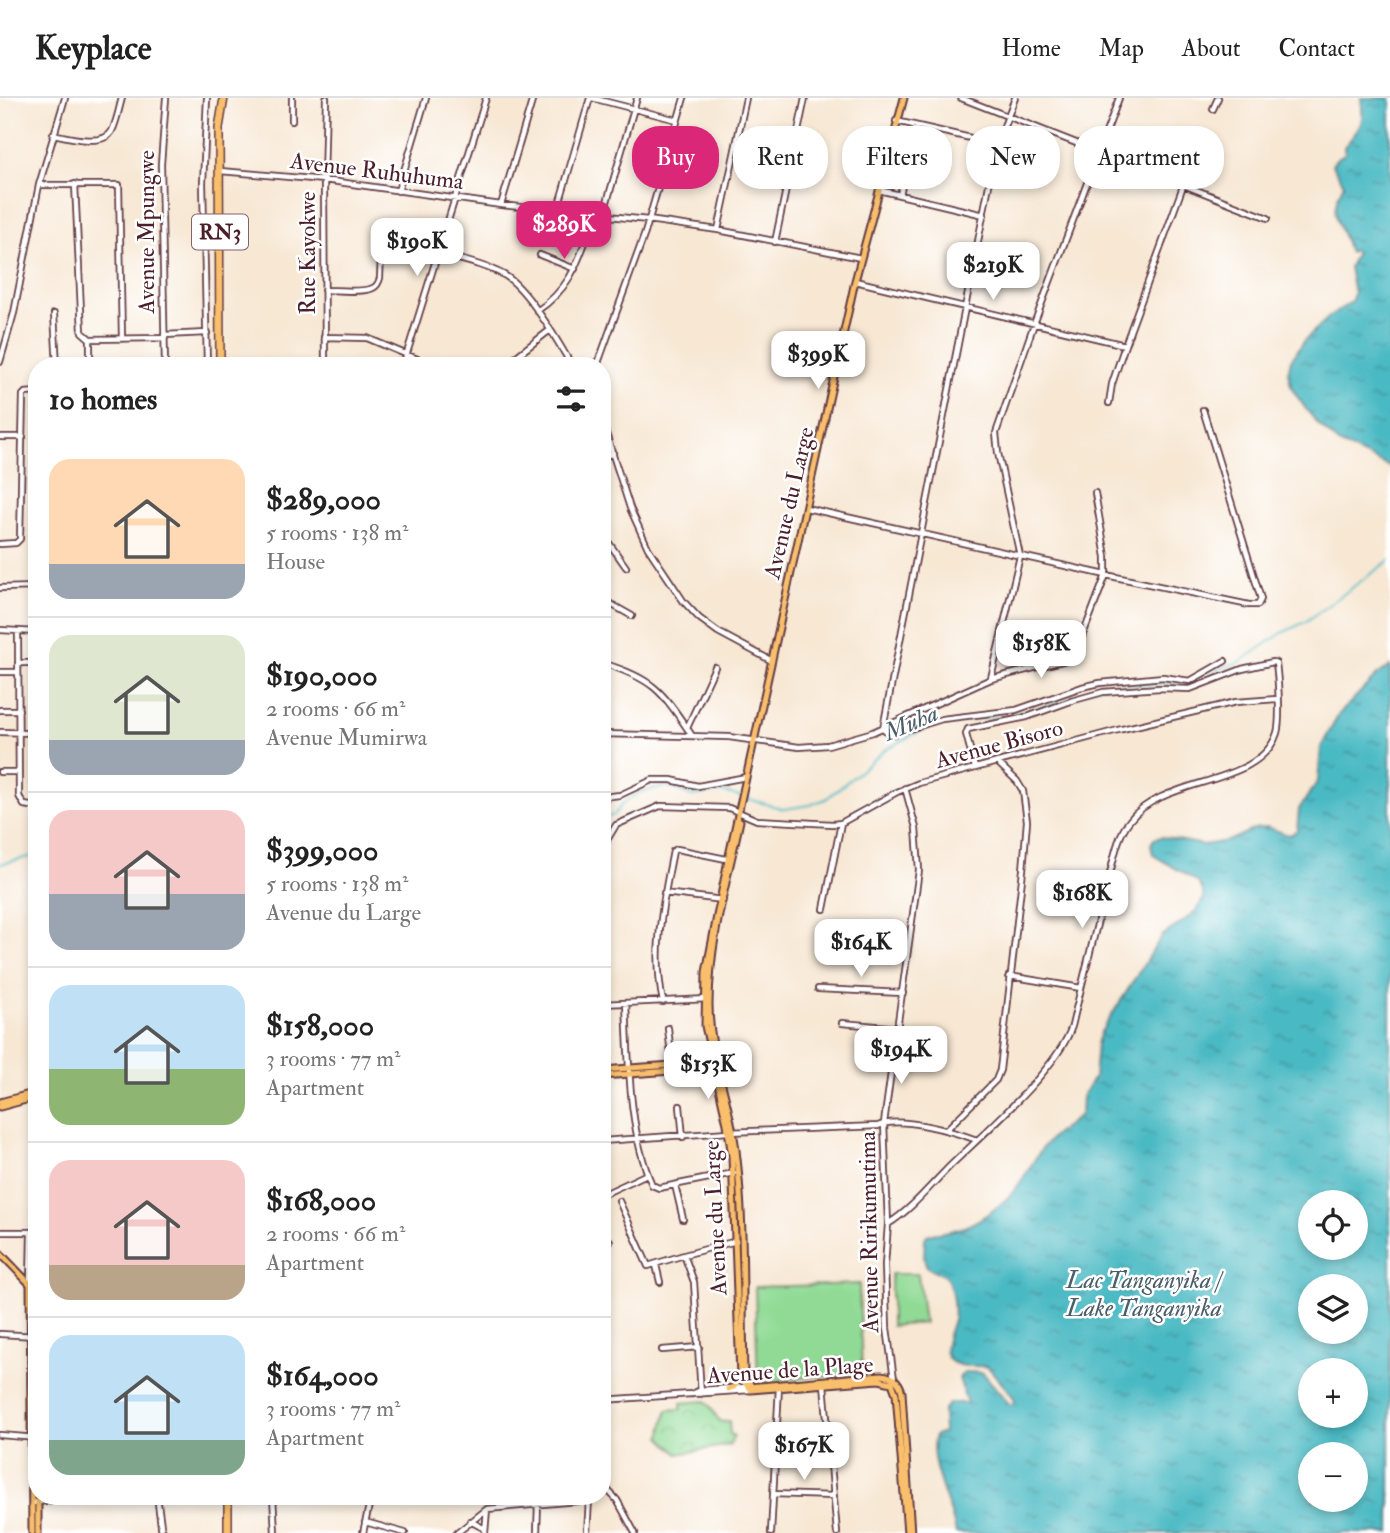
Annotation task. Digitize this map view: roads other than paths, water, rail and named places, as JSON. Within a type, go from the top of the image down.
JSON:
[{"type":"highway","name":"RN3","points":[[220,357],[219,128],[224,98]]},
{"type":"highway","points":[[228,1505],[228,1533]]},
{"type":"main road","name":"Avenue du Large","points":[[751,1389],[740,1377],[736,1173],[731,1132],[715,1065],[709,1017],[709,956],[855,281],[904,98]]},
{"type":"main road","name":"Avenue du Large","points":[[744,792],[752,753]]},
{"type":"main road","points":[[611,1075],[715,1065]]},
{"type":"main road","points":[[611,1071],[629,1072]]},
{"type":"main road","points":[[0,1101],[28,1094]]},
{"type":"main road","points":[[0,1107],[28,1099]]},
{"type":"main road","points":[[0,1253],[28,1279]]},
{"type":"main road","name":"Avenue du Large","points":[[741,1354],[744,1373],[751,1389]]},
{"type":"main road","points":[[728,1389],[734,1387],[740,1377]]},
{"type":"main road","name":"Avenue de la Plage","points":[[751,1389],[823,1382],[893,1380],[909,1533]]},
{"type":"main road","points":[[32,1533],[36,1505]]},
{"type":"main road","points":[[36,1505],[38,1533]]},
{"type":"street","points":[[0,362],[17,301],[39,185],[65,98]]},
{"type":"street","points":[[54,134],[85,140],[110,134],[122,98]]},
{"type":"street","name":"Avenue Mpungwe","points":[[165,357],[161,164],[166,98]]},
{"type":"street","points":[[207,98],[203,161],[207,357]]},
{"type":"street","points":[[292,98],[292,121]]},
{"type":"street","name":"Rue Kayokwe","points":[[325,357],[324,180],[327,98]]},
{"type":"street","points":[[398,191],[426,98]]},
{"type":"street","points":[[407,357],[486,98]]},
{"type":"street","points":[[501,205],[533,98]]},
{"type":"street","points":[[557,211],[591,98],[677,120]]},
{"type":"street","points":[[603,216],[637,98]]},
{"type":"street","points":[[600,357],[648,220],[684,98]]},
{"type":"street","points":[[718,230],[746,98]]},
{"type":"street","points":[[775,242],[805,98]]},
{"type":"street","points":[[961,98],[1074,142]]},
{"type":"street","points":[[1003,126],[1015,98]]},
{"type":"street","points":[[1109,126],[1119,98]]},
{"type":"street","points":[[1213,109],[1218,98]]},
{"type":"street","points":[[896,121],[915,126]]},
{"type":"street","name":"Avenue Ruhuhuma","points":[[220,171],[324,180],[501,205],[648,220],[718,230],[861,258]]},
{"type":"street","points":[[75,184],[82,332],[90,339],[207,333]]},
{"type":"street","points":[[39,185],[119,185],[122,339]]},
{"type":"street","points":[[900,195],[901,189]]},
{"type":"street","points":[[883,728],[989,189]]},
{"type":"street","points":[[991,679],[1020,556],[996,434],[1085,189]]},
{"type":"street","points":[[1109,403],[1112,383],[1182,189]]},
{"type":"street","points":[[1191,189],[1268,218]]},
{"type":"street","points":[[878,190],[984,215]]},
{"type":"street","points":[[537,311],[563,290],[575,269],[595,216]]},
{"type":"street","points":[[324,290],[374,288],[380,278],[382,233]]},
{"type":"street","points":[[438,253],[505,276],[537,311],[566,357]]},
{"type":"street","points":[[540,255],[575,269]]},
{"type":"street","points":[[855,281],[1125,345]]},
{"type":"street","points":[[54,314],[56,357]]},
{"type":"street","points":[[515,357],[550,330]]},
{"type":"street","points":[[324,337],[367,338],[414,357]]},
{"type":"street","points":[[90,339],[90,357]]},
{"type":"street","points":[[0,544],[16,543],[20,539],[23,395],[28,393]]},
{"type":"street","points":[[806,508],[1256,606],[1261,601],[1203,410]]},
{"type":"street","points":[[0,437],[23,437]]},
{"type":"street","points":[[611,447],[630,508],[648,548],[684,602],[718,632],[772,661]]},
{"type":"street","points":[[611,734],[692,735],[812,748],[863,736],[991,679],[1075,657],[1105,575],[1106,557],[1096,493]]},
{"type":"street","points":[[611,546],[626,567]]},
{"type":"street","points":[[0,588],[28,587]]},
{"type":"street","points":[[611,604],[632,616]]},
{"type":"street","points":[[0,630],[28,632]]},
{"type":"street","points":[[18,632],[20,801],[28,806]]},
{"type":"street","points":[[883,728],[893,734],[942,719],[1016,710],[1100,683],[1163,677],[1190,681],[1226,662]]},
{"type":"street","points":[[888,1224],[1051,1063],[1072,1028],[1114,858],[1128,822],[1140,810],[1168,793],[1228,775],[1256,759],[1270,746],[1277,733],[1277,665],[1273,662],[1242,669],[1188,689],[1160,688],[1096,694],[1027,717],[968,729],[966,734],[975,768]]},
{"type":"street","points":[[18,663],[28,663]]},
{"type":"street","points":[[611,666],[647,680],[692,735]]},
{"type":"street","points":[[687,728],[715,667]]},
{"type":"street","points":[[0,672],[18,672]]},
{"type":"street","name":"Avenue Bisoro","points":[[611,833],[616,825],[644,811],[671,805],[729,808],[757,820],[841,823],[905,788],[975,768],[1236,702],[1277,699]]},
{"type":"street","points":[[0,710],[19,710]]},
{"type":"street","points":[[0,732],[28,732]]},
{"type":"street","points":[[947,1129],[998,1077],[1025,851],[1026,806],[1020,785],[997,762]]},
{"type":"street","points":[[0,772],[19,772]]},
{"type":"street","points":[[611,796],[620,795],[652,780],[671,780],[698,786],[746,777]]},
{"type":"street","name":"Avenue Ririkumutima","points":[[893,1380],[887,1328],[888,1224],[884,1123],[919,870],[916,828],[905,788]]},
{"type":"street","points":[[824,909],[841,823]]},
{"type":"street","points":[[663,1002],[657,965],[664,893],[675,849],[730,860]]},
{"type":"street","points":[[664,893],[722,900]]},
{"type":"street","points":[[1009,976],[1081,988]]},
{"type":"street","points":[[818,989],[903,993]]},
{"type":"street","points":[[611,1004],[707,1000]]},
{"type":"street","points":[[626,1003],[629,1072],[638,1140],[652,1185],[655,1188],[736,1173]]},
{"type":"street","points":[[842,1023],[898,1028]]},
{"type":"street","points":[[668,1028],[672,1069]]},
{"type":"street","points":[[680,1106],[683,1137]]},
{"type":"street","points":[[611,1142],[731,1132],[878,1126],[884,1123],[947,1129],[976,1140]]},
{"type":"street","points":[[611,1191],[647,1174]]},
{"type":"street","points":[[675,1185],[683,1219]]},
{"type":"street","points":[[618,1201],[648,1266],[738,1241]]},
{"type":"street","points":[[0,1232],[28,1232]]},
{"type":"street","points":[[684,1255],[694,1282],[701,1392]]},
{"type":"street","points":[[656,1265],[660,1282]]},
{"type":"street","points":[[0,1334],[28,1336]]},
{"type":"street","points":[[662,1350],[699,1347]]},
{"type":"street","points":[[823,1382],[837,1533]]},
{"type":"street","points":[[771,1533],[779,1386]]},
{"type":"street","name":"Avenue de la Plage","points":[[701,1392],[751,1389]]},
{"type":"street","name":"Avenue de la Plage","points":[[611,1399],[751,1389]]},
{"type":"street","points":[[0,1435],[28,1437]]},
{"type":"street","points":[[611,1494],[621,1505],[635,1533]]},
{"type":"street","points":[[773,1494],[834,1496]]},
{"type":"street","points":[[158,1505],[162,1533]]},
{"type":"street","points":[[273,1505],[275,1533]]},
{"type":"street","points":[[363,1533],[369,1505]]},
{"type":"street","points":[[457,1533],[487,1508],[517,1505]]},
{"type":"street","points":[[537,1505],[537,1533]]},
{"type":"street","points":[[587,1533],[590,1505]]},
{"type":"street","points":[[470,1521],[485,1531],[487,1508]]},
{"type":"street","points":[[365,1522],[405,1533]]},
{"type":"water","points":[[1361,98],[1390,98],[1390,467],[1338,443],[1306,409],[1292,389],[1288,373],[1291,360],[1305,340],[1329,317],[1351,302],[1354,294],[1349,267],[1356,252],[1349,252],[1336,218],[1336,204],[1344,184],[1332,164],[1345,154],[1344,147],[1360,125]]},
{"type":"water","name":"Lac Tanganyika / Lake Tanganyika","points":[[1390,666],[1390,1533],[956,1533],[934,1458],[935,1435],[944,1432],[943,1410],[950,1403],[967,1403],[959,1378],[964,1372],[983,1373],[1009,1404],[1015,1401],[988,1367],[960,1365],[948,1358],[946,1346],[954,1309],[950,1286],[946,1276],[927,1267],[924,1258],[925,1238],[927,1235],[964,1227],[999,1206],[1017,1187],[1044,1146],[1081,1114],[1082,1096],[1094,1078],[1097,1044],[1101,1032],[1162,936],[1198,909],[1203,899],[1203,891],[1198,882],[1153,855],[1151,844],[1154,839],[1162,837],[1204,845],[1228,841],[1257,828],[1267,827],[1292,834],[1297,830],[1299,809],[1318,781],[1321,747],[1339,714],[1376,676]]},
{"type":"waterway","name":"Muha","points":[[1200,683],[1219,669],[1240,662],[1282,633],[1305,622],[1390,560]]},
{"type":"waterway","name":"Muha","points":[[1064,701],[1095,687],[1195,685]]},
{"type":"waterway","name":"Muha","points":[[611,816],[624,802],[641,792],[667,786],[691,796],[723,792],[784,809],[810,805],[826,799],[885,750],[920,731],[940,725],[998,718],[1059,703]]},
{"type":"waterway","name":"Muha","points":[[0,864],[28,857]]}]
